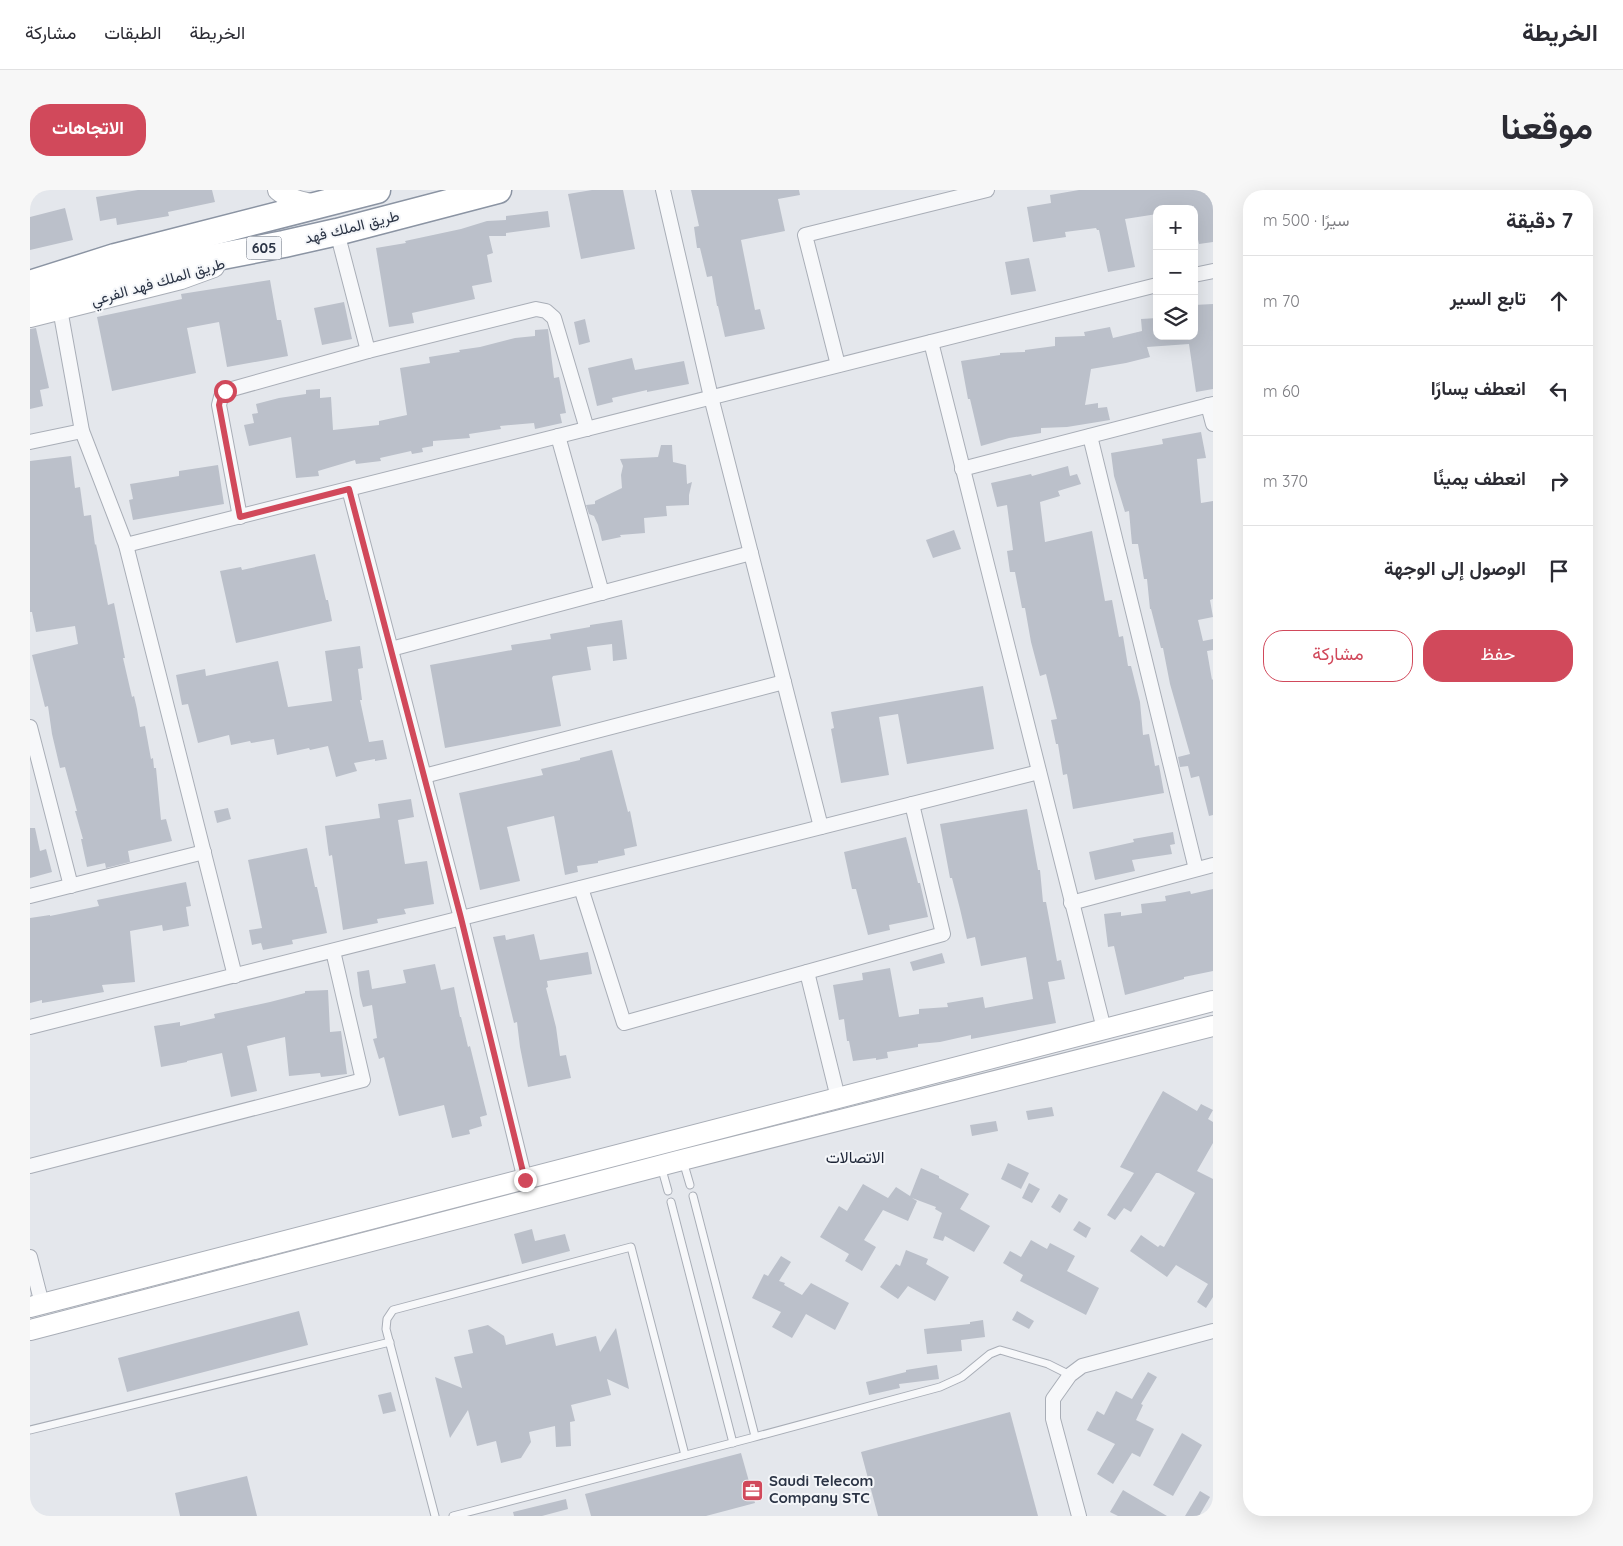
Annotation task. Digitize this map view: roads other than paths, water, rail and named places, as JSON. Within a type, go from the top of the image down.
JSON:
[{"type":"highway","name":"طريق الملك فهد","points":[[30,284],[115,257],[377,190]]},
{"type":"highway","name":"طريق الملك فهد","points":[[30,301],[165,267],[337,232],[498,190]]},
{"type":"street","points":[[278,190],[288,198],[318,205]]},
{"type":"street","points":[[663,190],[711,397],[820,827]]},
{"type":"street","points":[[838,365],[805,234],[987,190]]},
{"type":"street","points":[[337,232],[368,351]]},
{"type":"street","name":"طريق الملك فهد الفرعي","points":[[30,317],[181,278],[284,244]]},
{"type":"street","points":[[30,271],[115,257]]},
{"type":"street","points":[[1198,274],[1213,270]]},
{"type":"street","points":[[126,545],[1153,286]]},
{"type":"street","points":[[60,309],[82,431],[126,545],[235,976]]},
{"type":"street","points":[[240,517],[219,405],[225,391],[368,351],[536,310],[546,311],[554,318],[587,429]]},
{"type":"street","points":[[931,342],[1104,1029]]},
{"type":"street","points":[[962,469],[1211,405],[1213,424]]},
{"type":"street","points":[[30,442],[82,431]]},
{"type":"street","points":[[558,436],[602,593]]},
{"type":"street","points":[[1090,436],[1196,869]]},
{"type":"street","points":[[349,489],[461,918],[525,1180]]},
{"type":"street","points":[[391,649],[751,553]]},
{"type":"street","points":[[424,776],[784,682]]},
{"type":"street","points":[[30,727],[71,886]]},
{"type":"street","points":[[30,1027],[1038,772]]},
{"type":"street","points":[[581,888],[624,1023],[943,934],[912,804]]},
{"type":"street","points":[[30,896],[204,852]]},
{"type":"street","points":[[1072,903],[1213,865]]},
{"type":"street","points":[[30,1166],[364,1080],[333,951]]},
{"type":"street","points":[[807,972],[838,1098]]},
{"type":"street","points":[[30,1256],[36,1306],[1213,1000]]},
{"type":"street","points":[[30,1330],[683,1160],[1213,1026]]},
{"type":"street","points":[[1079,1516],[1053,1419],[1053,1399],[1070,1375],[1082,1366],[1213,1331]]},
{"type":"lane","points":[[683,1160],[690,1185]]},
{"type":"lane","points":[[660,1166],[668,1191]]},
{"type":"lane","points":[[693,1196],[755,1436]]},
{"type":"lane","points":[[671,1202],[733,1443]]},
{"type":"lane","points":[[435,1516],[386,1329],[387,1319],[393,1310],[631,1247],[685,1455]]},
{"type":"lane","points":[[30,1430],[390,1342]]},
{"type":"lane","points":[[452,1516],[940,1387],[962,1377],[990,1354],[1000,1350],[1048,1364],[1070,1375]]},
{"type":"place","name":"Saudi Telecom Company STC","points":[[753,1490]]},
{"type":"district","name":"الاتصالات","points":[[855,1157]]}]
